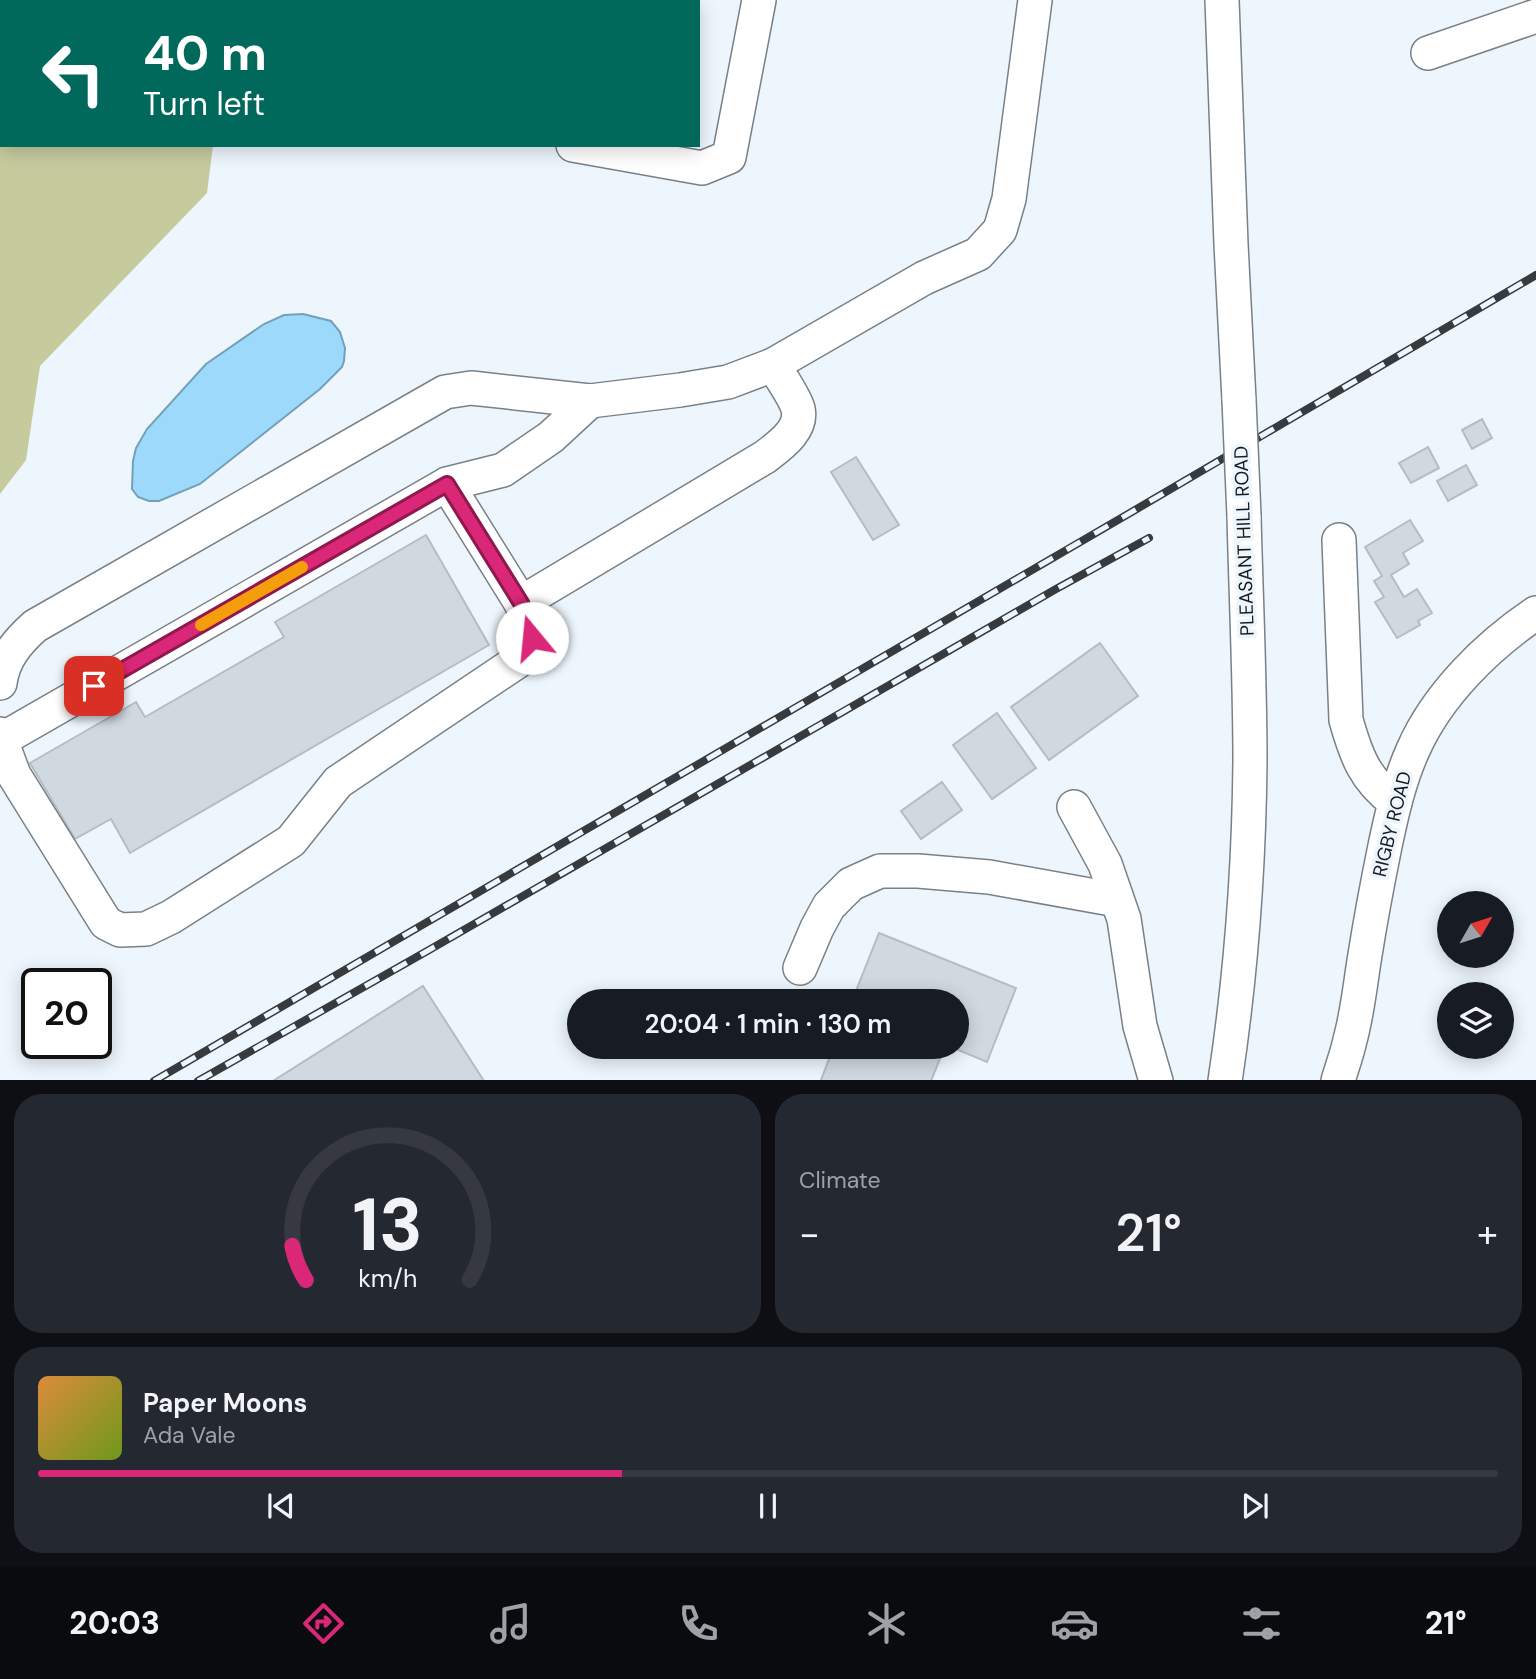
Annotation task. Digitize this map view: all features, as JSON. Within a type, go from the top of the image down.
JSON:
[{"type":"street","points":[[584,147],[702,168],[729,157],[759,0]]},
{"type":"street","points":[[0,683],[1,671],[18,641],[35,626],[445,392],[471,388],[590,401],[729,382],[773,365],[924,278],[978,254],[1000,230],[1009,199],[1035,0]]},
{"type":"street","name":"PLEASANT HILL ROAD","points":[[1222,0],[1244,516],[1250,760],[1241,952],[1225,1080]]},
{"type":"street","points":[[1428,53],[1536,16]]},
{"type":"street","points":[[521,603],[765,457],[783,443],[796,427],[798,410],[773,365]]},
{"type":"street","points":[[1,740],[447,484],[503,470],[551,437],[590,401]]},
{"type":"street","points":[[0,734],[13,775],[106,923],[120,930],[146,929],[171,917],[291,841],[338,782],[524,657],[532,638],[521,603],[447,484]]},
{"type":"street","points":[[1339,540],[1346,720],[1353,746],[1367,776],[1395,802]]},
{"type":"street","name":"RIGBY ROAD","points":[[1338,1080],[1351,1038],[1375,895],[1395,802],[1413,750],[1438,706],[1485,653],[1536,613]]},
{"type":"street","points":[[1074,807],[1105,864],[1124,919],[1140,1026],[1156,1080]]},
{"type":"street","points":[[800,968],[828,906],[851,884],[880,871],[989,877],[1117,900]]},
{"type":"green space","points":[[0,147],[213,147],[207,193],[40,366],[26,460],[0,494]]},
{"type":"water","points":[[303,314],[331,321],[340,332],[345,348],[342,367],[320,389],[200,484],[159,501],[138,497],[132,489],[133,461],[136,448],[147,429],[206,364],[264,324],[284,315]]},
{"type":"building","points":[[1482,419],[1492,438],[1472,449],[1462,430]]},
{"type":"building","points":[[1428,447],[1439,468],[1411,483],[1399,463]]},
{"type":"building","points":[[856,457],[899,525],[873,540],[831,472]]},
{"type":"building","points":[[1466,465],[1477,485],[1448,501],[1437,481]]},
{"type":"building","points":[[1410,520],[1423,541],[1403,553],[1409,564],[1391,575],[1404,597],[1417,589],[1432,613],[1418,621],[1420,625],[1397,638],[1375,602],[1384,597],[1374,581],[1382,576],[1365,547]]},
{"type":"building","points":[[426,535],[489,645],[130,853],[111,819],[75,839],[30,763],[136,702],[145,717],[284,637],[275,622]]},
{"type":"building","points":[[1100,643],[1138,696],[1049,760],[1011,707]]},
{"type":"building","points":[[997,713],[1036,768],[992,799],[953,745]]},
{"type":"building","points":[[942,782],[962,810],[921,839],[901,811]]},
{"type":"building","points":[[879,933],[1016,988],[987,1062],[969,1054],[969,989],[857,989]]},
{"type":"building","points":[[423,986],[483,1080],[275,1080]]},
{"type":"building","points":[[829,1059],[940,1059],[931,1080],[821,1080]]},
{"type":"railway","points":[[156,1080],[1536,275]]},
{"type":"railway","points":[[200,1080],[1149,538]]},
{"type":"slow traffic","points":[[201,625],[302,567]]},
{"type":"route","points":[[94,686],[447,484],[521,603],[532,638]]}]
